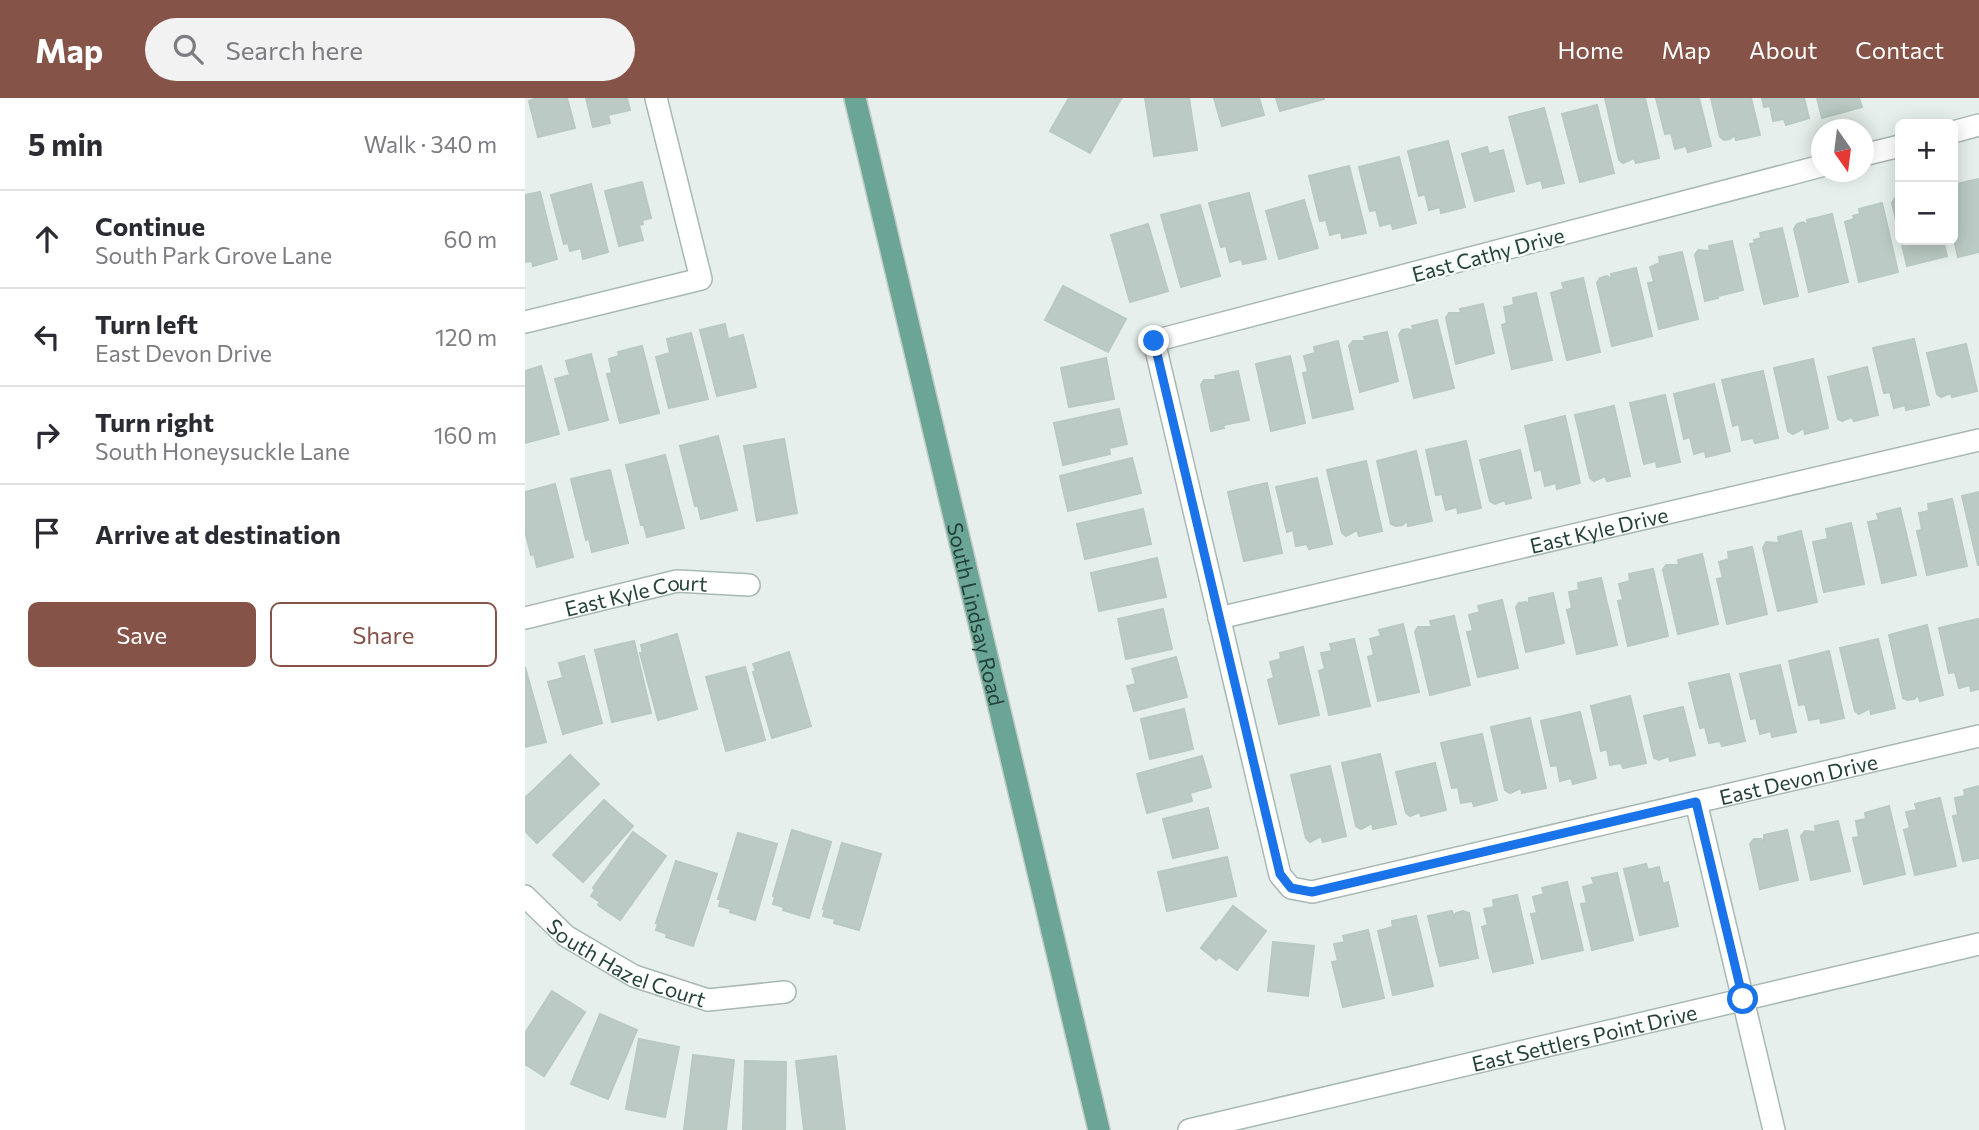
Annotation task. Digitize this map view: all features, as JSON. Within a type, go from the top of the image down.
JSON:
[{"type":"main road","name":"South Lindsay Road","points":[[855,98],[1100,1130]]},
{"type":"street","points":[[525,322],[701,279],[656,98]]},
{"type":"street","points":[[1958,131],[1979,125]]},
{"type":"street","points":[[1874,152],[1895,147]]},
{"type":"street","name":"East Cathy Drive","points":[[1219,618],[1154,341],[1811,169]]},
{"type":"street","name":"East Kyle Drive","points":[[1219,618],[1979,440]]},
{"type":"street","name":"East Kyle Court","points":[[525,618],[677,581],[749,585]]},
{"type":"street","name":"East Devon Drive","points":[[1219,618],[1280,874],[1291,888],[1312,892],[1979,736]]},
{"type":"street","points":[[1696,802],[1774,1130]]},
{"type":"street","name":"South Hazel Court","points":[[525,896],[566,936],[633,976],[708,1000],[785,992]]},
{"type":"street","name":"East Settlers Point Drive","points":[[1189,1130],[1979,944]]},
{"type":"building","points":[[537,98],[567,98],[575,128],[538,137],[529,101]]},
{"type":"building","points":[[586,98],[627,98],[630,110],[608,115],[610,123],[593,127]]},
{"type":"building","points":[[1069,98],[1121,99],[1090,153],[1050,131]]},
{"type":"building","points":[[1145,98],[1189,98],[1197,150],[1154,156]]},
{"type":"building","points":[[1214,98],[1259,98],[1264,115],[1222,126]]},
{"type":"building","points":[[1276,98],[1324,98],[1324,99],[1280,111]]},
{"type":"building","points":[[1605,98],[1645,98],[1659,158],[1636,163],[1634,158],[1623,163],[1619,160]]},
{"type":"building","points":[[1656,98],[1699,98],[1711,146],[1688,152],[1686,146],[1675,149],[1671,133],[1665,134]]},
{"type":"building","points":[[1711,98],[1751,98],[1760,135],[1736,140],[1735,135],[1724,140],[1720,137]]},
{"type":"building","points":[[1762,98],[1804,98],[1809,118],[1786,125],[1784,119],[1773,121],[1770,106],[1764,107]]},
{"type":"building","points":[[1817,98],[1859,98],[1862,107],[1822,118]]},
{"type":"building","points":[[1597,105],[1614,173],[1580,182],[1562,114]]},
{"type":"building","points":[[1544,108],[1564,183],[1543,188],[1541,180],[1527,184],[1509,117]]},
{"type":"building","points":[[1448,141],[1465,207],[1441,213],[1440,207],[1429,210],[1425,194],[1419,196],[1408,151]]},
{"type":"building","points":[[1487,147],[1489,154],[1503,150],[1514,191],[1475,201],[1462,154]]},
{"type":"building","points":[[1399,157],[1416,223],[1393,229],[1391,223],[1380,226],[1376,210],[1370,211],[1359,167]]},
{"type":"building","points":[[1349,166],[1366,233],[1342,238],[1341,232],[1330,235],[1326,220],[1320,221],[1309,176]]},
{"type":"building","points":[[1979,179],[1979,252],[1958,257],[1955,245],[1958,245],[1958,184]]},
{"type":"building","points":[[642,182],[651,218],[642,220],[643,224],[639,225],[643,240],[619,246],[605,191]]},
{"type":"building","points":[[591,184],[608,252],[583,259],[581,248],[570,251],[568,243],[564,244],[551,195]]},
{"type":"building","points":[[540,192],[557,259],[533,266],[532,261],[525,262],[525,195]]},
{"type":"building","points":[[1249,193],[1266,259],[1243,264],[1241,259],[1230,262],[1226,246],[1221,247],[1209,203]]},
{"type":"building","points":[[1304,200],[1318,248],[1279,259],[1266,211]]},
{"type":"building","points":[[1882,203],[1898,272],[1859,282],[1845,222],[1860,214],[1859,209]]},
{"type":"building","points":[[1200,205],[1220,276],[1181,287],[1161,215]]},
{"type":"building","points":[[1832,214],[1848,282],[1809,292],[1794,229],[1797,224],[1803,222],[1808,225],[1807,220]]},
{"type":"building","points":[[1148,224],[1168,291],[1130,302],[1111,235]]},
{"type":"building","points":[[1782,228],[1798,296],[1764,304],[1750,244],[1761,238],[1760,233]]},
{"type":"building","points":[[1732,241],[1743,290],[1705,301],[1695,255],[1698,250],[1710,251],[1709,246]]},
{"type":"building","points":[[1902,245],[1944,245],[1947,256],[1907,266]]},
{"type":"building","points":[[1682,252],[1698,319],[1659,329],[1648,283],[1654,282],[1650,267],[1660,263],[1659,257]]},
{"type":"building","points":[[1636,268],[1652,336],[1612,346],[1597,283],[1600,278],[1607,276],[1612,279],[1611,274]]},
{"type":"building","points":[[1583,278],[1600,352],[1567,360],[1551,293],[1564,289],[1562,283]]},
{"type":"building","points":[[1063,286],[1126,319],[1108,352],[1045,320]]},
{"type":"building","points":[[1536,293],[1552,360],[1512,369],[1502,325],[1507,323],[1504,307],[1514,305],[1513,298]]},
{"type":"building","points":[[1483,304],[1494,353],[1456,364],[1446,318],[1449,313],[1461,313],[1460,309]]},
{"type":"building","points":[[1437,320],[1454,388],[1414,398],[1399,335],[1402,330],[1414,331],[1412,326]]},
{"type":"building","points":[[725,324],[728,339],[743,335],[756,387],[717,396],[700,330]]},
{"type":"building","points":[[1387,332],[1398,381],[1360,392],[1349,346],[1353,341],[1365,341],[1364,337]]},
{"type":"building","points":[[691,333],[708,399],[669,408],[656,357],[670,353],[667,339]]},
{"type":"building","points":[[1914,339],[1929,405],[1906,410],[1905,405],[1894,408],[1890,392],[1884,393],[1873,348]]},
{"type":"building","points":[[1338,341],[1353,409],[1313,418],[1303,373],[1308,372],[1304,356],[1315,353],[1314,347]]},
{"type":"building","points":[[1966,344],[1977,391],[1952,397],[1951,393],[1941,397],[1937,394],[1927,353]]},
{"type":"building","points":[[642,346],[659,413],[620,423],[607,374],[612,373],[609,359],[619,356],[618,352]]},
{"type":"building","points":[[591,354],[608,420],[569,430],[555,379],[570,375],[566,361]]},
{"type":"building","points":[[1290,356],[1305,423],[1271,431],[1256,364]]},
{"type":"building","points":[[1106,358],[1114,399],[1069,407],[1061,368]]},
{"type":"building","points":[[1813,359],[1828,428],[1805,434],[1804,428],[1793,434],[1788,431],[1774,368]]},
{"type":"building","points":[[541,366],[559,434],[525,443],[525,371]]},
{"type":"building","points":[[1867,367],[1878,415],[1854,421],[1852,417],[1842,421],[1838,419],[1828,377]]},
{"type":"building","points":[[1238,371],[1249,420],[1223,425],[1224,428],[1211,431],[1201,385],[1204,380],[1216,380],[1215,376]]},
{"type":"building","points":[[1763,371],[1778,438],[1755,443],[1753,438],[1742,440],[1739,424],[1733,426],[1722,380]]},
{"type":"building","points":[[1714,384],[1730,451],[1706,457],[1705,451],[1694,454],[1690,437],[1684,439],[1674,394]]},
{"type":"building","points":[[1665,395],[1680,462],[1657,467],[1656,461],[1644,464],[1630,403]]},
{"type":"building","points":[[1614,406],[1630,476],[1607,481],[1605,476],[1594,481],[1590,478],[1575,415]]},
{"type":"building","points":[[1119,409],[1127,444],[1109,448],[1110,454],[1063,465],[1054,423]]},
{"type":"building","points":[[1565,416],[1580,483],[1557,489],[1556,483],[1545,486],[1541,469],[1535,471],[1525,426]]},
{"type":"building","points":[[718,436],[737,510],[701,519],[698,506],[695,506],[680,446]]},
{"type":"building","points":[[784,439],[797,513],[757,521],[744,446]]},
{"type":"building","points":[[1466,441],[1481,508],[1458,513],[1457,507],[1446,510],[1442,494],[1436,495],[1426,450]]},
{"type":"building","points":[[1520,450],[1531,498],[1506,504],[1505,500],[1495,504],[1490,501],[1480,460]]},
{"type":"building","points":[[1416,451],[1432,521],[1408,526],[1407,521],[1396,526],[1391,524],[1377,461]]},
{"type":"building","points":[[665,455],[684,528],[647,537],[644,525],[641,525],[626,465]]},
{"type":"building","points":[[1132,458],[1141,493],[1068,511],[1060,476]]},
{"type":"building","points":[[1366,461],[1382,531],[1359,536],[1357,530],[1346,536],[1342,533],[1327,470]]},
{"type":"building","points":[[610,470],[628,543],[592,552],[589,539],[586,540],[571,479]]},
{"type":"building","points":[[1317,478],[1332,544],[1309,549],[1307,544],[1296,546],[1293,530],[1287,532],[1276,487]]},
{"type":"building","points":[[1267,483],[1282,553],[1244,561],[1228,492]]},
{"type":"building","points":[[555,484],[573,557],[537,567],[525,531],[525,492]]},
{"type":"building","points":[[1979,492],[1979,565],[1978,565],[1962,496]]},
{"type":"building","points":[[1952,499],[1967,566],[1927,575],[1917,531],[1922,530],[1919,513],[1929,511],[1928,504]]},
{"type":"building","points":[[1900,508],[1916,575],[1882,583],[1868,522],[1879,520],[1877,514]]},
{"type":"building","points":[[1143,509],[1151,544],[1085,559],[1077,524]]},
{"type":"building","points":[[1851,523],[1864,584],[1824,592],[1813,542],[1828,539],[1826,529]]},
{"type":"building","points":[[1801,531],[1817,602],[1778,611],[1763,548],[1766,542],[1779,543],[1778,537]]},
{"type":"building","points":[[1752,547],[1767,614],[1727,624],[1717,579],[1723,578],[1719,562],[1729,559],[1728,552]]},
{"type":"building","points":[[1702,554],[1718,624],[1678,634],[1663,570],[1666,565],[1679,565],[1678,560]]},
{"type":"building","points":[[1157,558],[1166,597],[1099,611],[1091,573]]},
{"type":"building","points":[[1653,569],[1668,636],[1628,646],[1618,601],[1623,600],[1619,584],[1630,581],[1629,574]]},
{"type":"building","points":[[1601,578],[1617,645],[1577,654],[1567,610],[1572,608],[1569,592],[1579,590],[1578,583]]},
{"type":"building","points":[[1553,593],[1564,643],[1526,652],[1516,607],[1519,603],[1529,604],[1529,598]]},
{"type":"building","points":[[1502,600],[1518,668],[1478,677],[1467,632],[1473,631],[1469,615],[1480,612],[1478,606]]},
{"type":"building","points":[[1163,609],[1172,649],[1126,659],[1118,619]]},
{"type":"building","points":[[1454,616],[1470,685],[1430,695],[1415,632],[1418,627],[1432,627],[1430,621]]},
{"type":"building","points":[[1978,619],[1979,689],[1971,691],[1970,685],[1959,688],[1955,672],[1949,673],[1939,628]]},
{"type":"building","points":[[1403,624],[1419,692],[1378,701],[1368,657],[1374,655],[1370,639],[1381,636],[1379,630]]},
{"type":"building","points":[[1927,625],[1943,695],[1920,701],[1918,695],[1907,700],[1903,698],[1889,635]]},
{"type":"building","points":[[677,634],[697,709],[658,720],[640,653],[643,653],[641,645]]},
{"type":"building","points":[[1354,639],[1370,706],[1329,715],[1319,671],[1325,669],[1321,653],[1332,651],[1330,644]]},
{"type":"building","points":[[1878,639],[1895,708],[1871,714],[1870,708],[1859,714],[1855,711],[1840,648]]},
{"type":"building","points":[[634,641],[651,713],[612,722],[595,650]]},
{"type":"building","points":[[1303,647],[1319,715],[1279,724],[1268,680],[1274,678],[1270,662],[1281,659],[1280,653]]},
{"type":"building","points":[[1829,651],[1844,718],[1821,723],[1820,718],[1809,720],[1805,704],[1799,705],[1789,661]]},
{"type":"building","points":[[789,652],[811,726],[772,738],[753,664]]},
{"type":"building","points":[[584,656],[602,723],[563,734],[548,682],[563,678],[559,663]]},
{"type":"building","points":[[1176,657],[1187,697],[1134,711],[1127,686],[1136,684],[1132,669]]},
{"type":"building","points":[[1780,665],[1796,732],[1772,737],[1771,731],[1760,734],[1756,718],[1751,719],[1740,674]]},
{"type":"building","points":[[525,667],[546,742],[525,747]]},
{"type":"building","points":[[745,667],[765,740],[726,751],[706,677]]},
{"type":"building","points":[[1729,674],[1745,741],[1722,746],[1720,741],[1709,743],[1705,727],[1700,728],[1689,683]]},
{"type":"building","points":[[1630,696],[1646,763],[1623,768],[1621,763],[1610,765],[1607,749],[1601,751],[1591,706]]},
{"type":"building","points":[[1683,707],[1695,755],[1670,761],[1669,756],[1659,760],[1654,758],[1644,716]]},
{"type":"building","points":[[1184,709],[1193,749],[1150,759],[1141,719]]},
{"type":"building","points":[[1580,712],[1596,778],[1573,784],[1571,778],[1560,781],[1557,765],[1551,766],[1541,721]]},
{"type":"building","points":[[1530,718],[1546,788],[1522,793],[1521,788],[1510,793],[1505,790],[1491,727]]},
{"type":"building","points":[[1482,734],[1497,800],[1474,806],[1472,801],[1461,803],[1458,787],[1452,788],[1441,743]]},
{"type":"building","points":[[1380,754],[1396,824],[1373,829],[1372,823],[1361,829],[1356,826],[1342,763]]},
{"type":"building","points":[[570,755],[599,784],[537,843],[525,831],[525,798]]},
{"type":"building","points":[[1202,756],[1211,787],[1190,793],[1192,801],[1147,813],[1137,774]]},
{"type":"building","points":[[1435,763],[1446,810],[1421,816],[1420,812],[1410,816],[1406,813],[1396,772]]},
{"type":"building","points":[[1330,766],[1346,836],[1323,842],[1321,836],[1310,842],[1306,838],[1291,775]]},
{"type":"building","points":[[1979,786],[1979,858],[1963,861],[1953,816],[1958,815],[1955,798],[1965,796],[1964,790]]},
{"type":"building","points":[[1940,798],[1956,866],[1915,875],[1904,830],[1910,828],[1906,812],[1917,810],[1915,804]]},
{"type":"building","points":[[604,800],[633,826],[583,882],[553,855]]},
{"type":"building","points":[[1889,806],[1905,874],[1864,884],[1853,838],[1859,837],[1856,821],[1866,819],[1865,813]]},
{"type":"building","points":[[1208,808],[1218,848],[1173,858],[1163,819]]},
{"type":"building","points":[[1838,821],[1850,871],[1811,880],[1801,836],[1805,831],[1816,832],[1815,826]]},
{"type":"building","points":[[792,830],[831,842],[809,918],[773,904]]},
{"type":"building","points":[[1787,830],[1798,880],[1760,889],[1750,844],[1754,839],[1764,842],[1764,835]]},
{"type":"building","points":[[633,832],[666,856],[620,920],[598,905],[600,902],[591,896],[595,890],[593,888]]},
{"type":"building","points":[[738,833],[777,844],[755,920],[719,906],[721,899],[718,899]]},
{"type":"building","points":[[842,843],[881,854],[859,930],[834,923],[835,919],[823,916]]},
{"type":"building","points":[[1227,857],[1236,896],[1167,911],[1158,872]]},
{"type":"building","points":[[676,861],[717,874],[693,946],[666,937],[667,934],[656,930]]},
{"type":"building","points":[[1646,864],[1648,870],[1659,867],[1663,884],[1668,882],[1678,926],[1640,935],[1624,869]]},
{"type":"building","points":[[1617,873],[1633,940],[1592,950],[1581,904],[1587,903],[1583,887],[1594,884],[1592,878]]},
{"type":"building","points":[[1567,882],[1583,950],[1542,959],[1531,914],[1537,913],[1533,897],[1544,894],[1542,888]]},
{"type":"building","points":[[1517,895],[1533,963],[1493,972],[1482,927],[1488,925],[1484,909],[1494,907],[1493,900]]},
{"type":"building","points":[[1233,906],[1266,931],[1237,970],[1219,957],[1216,960],[1201,948]]},
{"type":"building","points":[[1452,911],[1454,916],[1463,911],[1469,913],[1478,958],[1440,966],[1428,916]]},
{"type":"building","points":[[1416,916],[1433,986],[1393,995],[1378,931],[1393,927],[1392,921]]},
{"type":"building","points":[[1368,930],[1384,998],[1343,1007],[1332,962],[1338,961],[1334,944],[1345,942],[1343,936]]},
{"type":"building","points":[[1273,942],[1314,946],[1308,996],[1268,991]]},
{"type":"building","points":[[552,991],[585,1012],[544,1076],[525,1064],[525,1033]]},
{"type":"building","points":[[600,1014],[637,1030],[608,1099],[571,1084]]},
{"type":"building","points":[[639,1039],[679,1047],[665,1117],[626,1109]]},
{"type":"building","points":[[693,1055],[734,1060],[726,1130],[684,1130]]},
{"type":"building","points":[[836,1056],[845,1130],[804,1130],[796,1061]]},
{"type":"building","points":[[745,1061],[786,1062],[785,1130],[743,1130]]},
{"type":"route","points":[[1154,341],[1280,874],[1291,888],[1312,892],[1696,802],[1743,999]]}]
